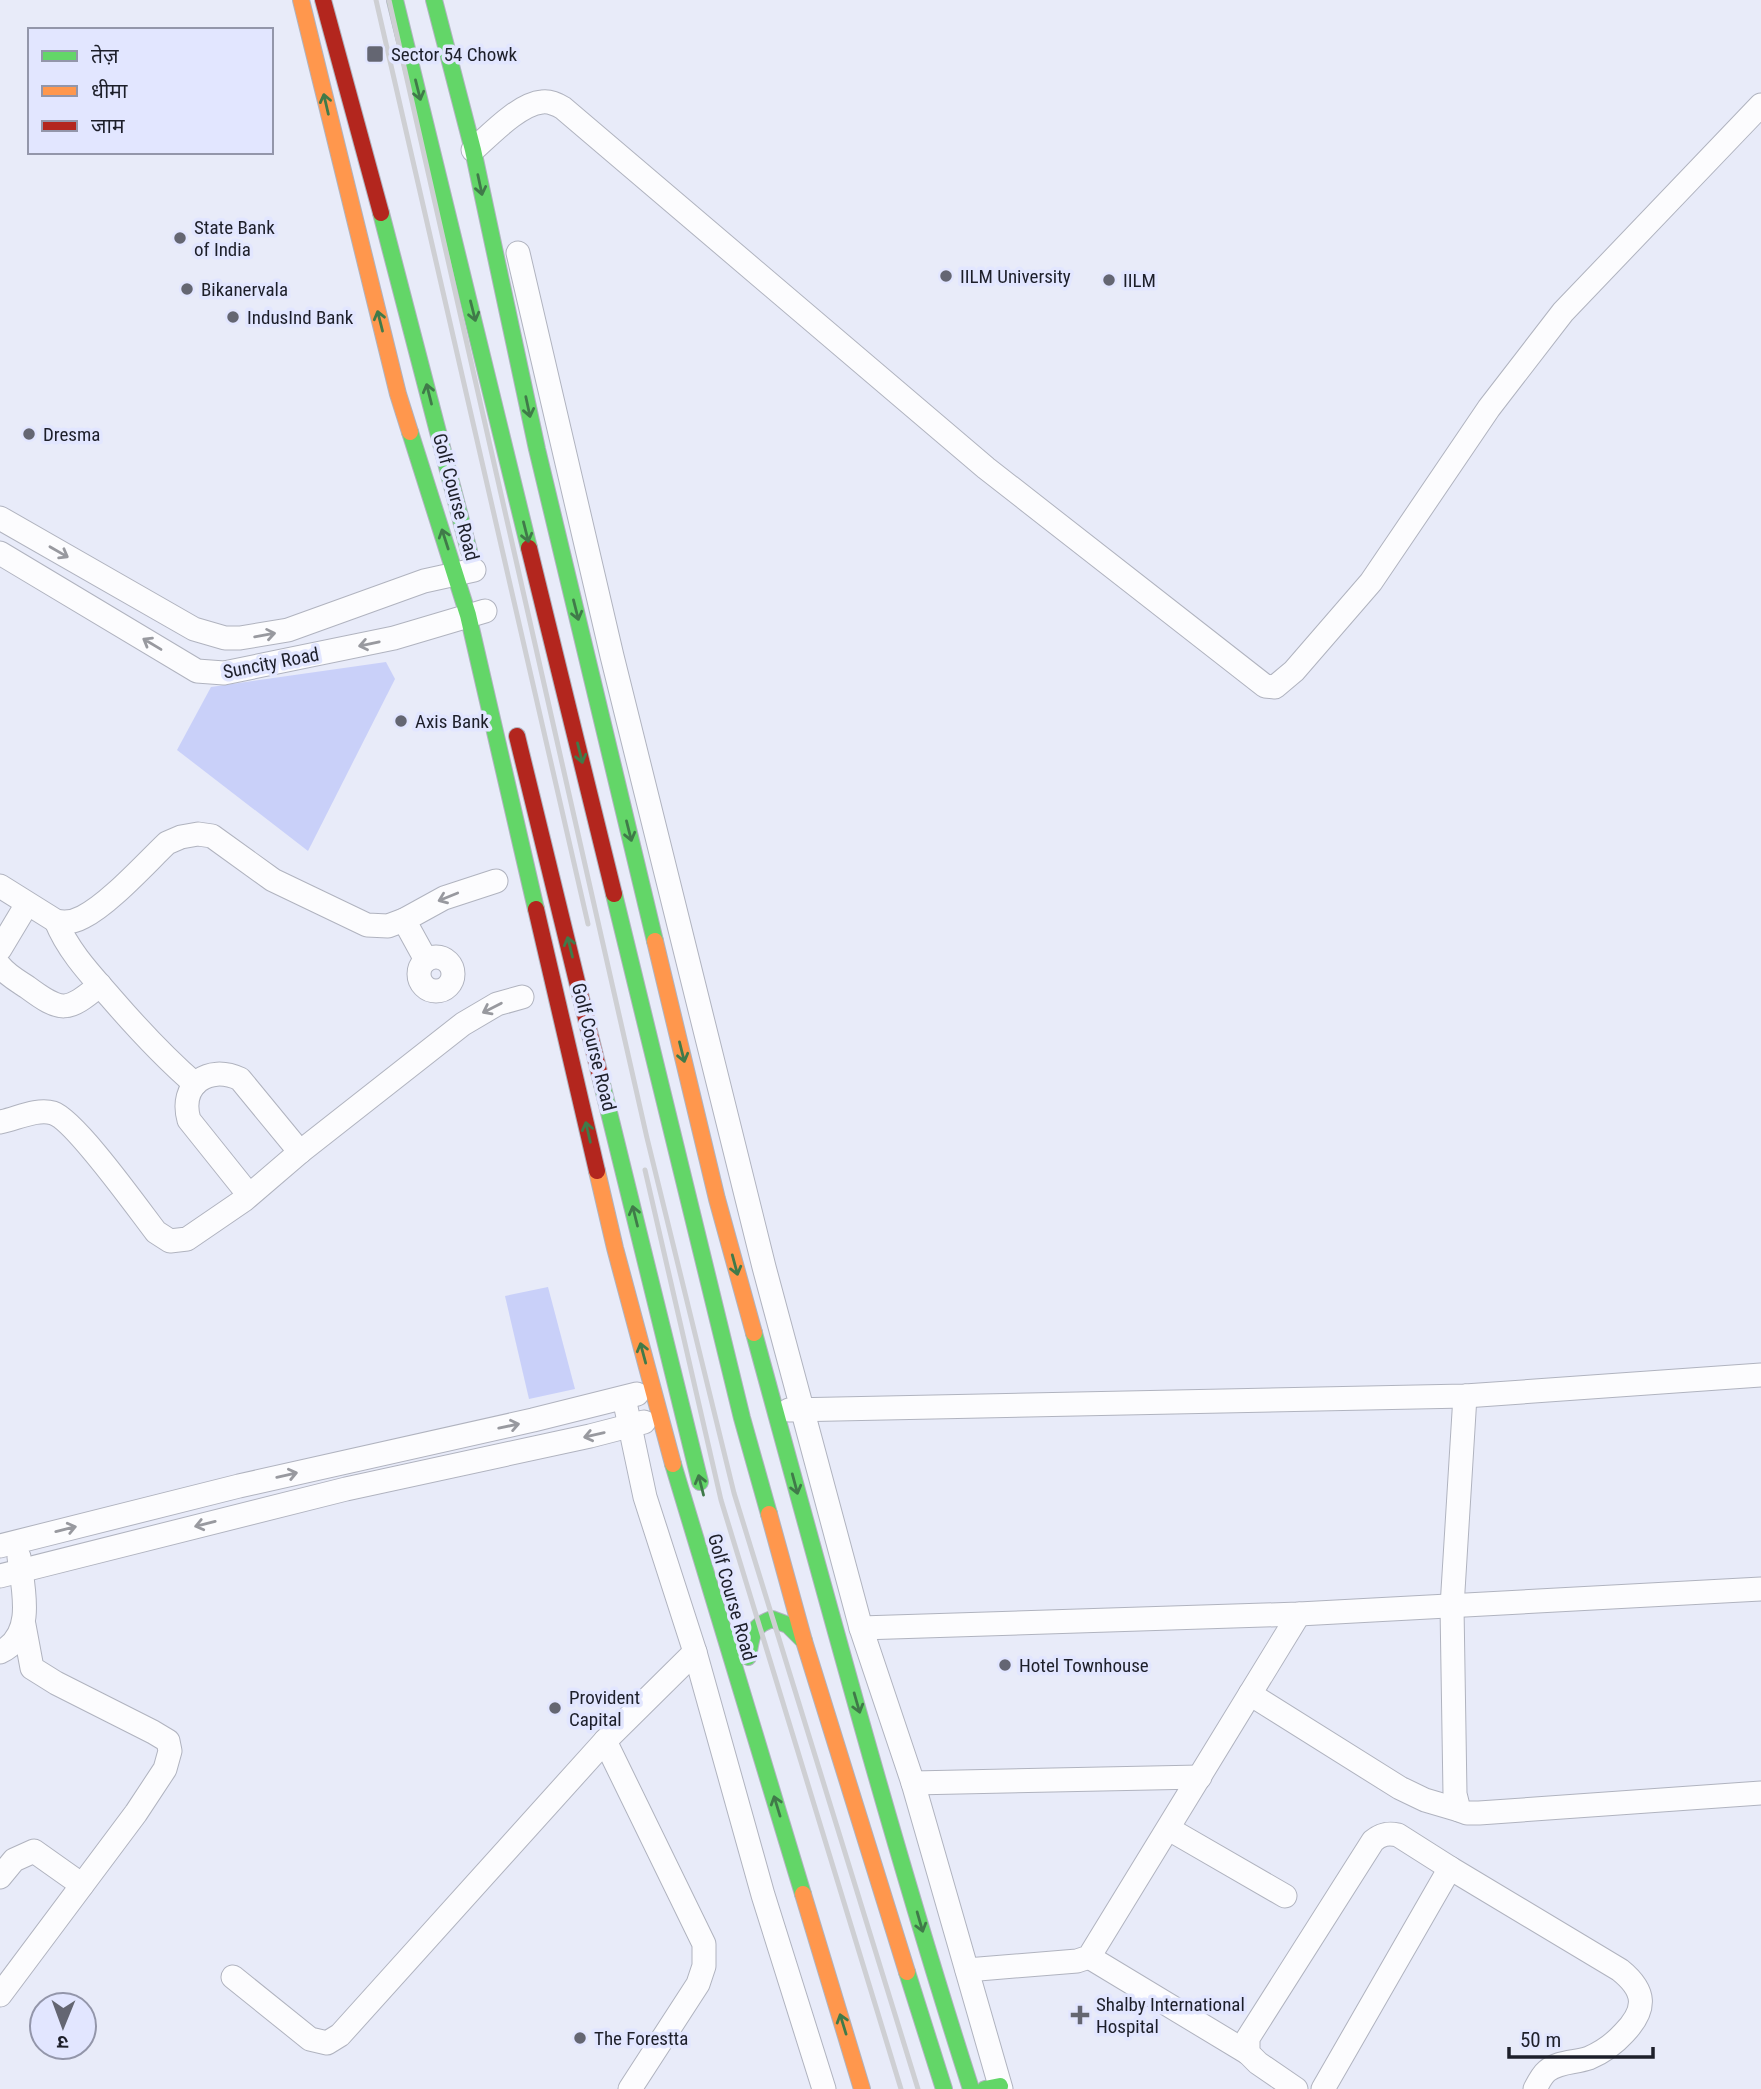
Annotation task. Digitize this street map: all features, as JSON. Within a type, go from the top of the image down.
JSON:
[{"type":"street","points":[[301,0],[398,394],[476,595],[615,1248],[659,1418],[862,2089]]},
{"type":"street","name":"Golf Course Road","points":[[323,0],[418,348],[476,595]]},
{"type":"street","points":[[395,0],[745,1431],[804,1641],[944,2089]]},
{"type":"street","points":[[434,0],[473,150],[551,507],[717,1199],[938,1986],[971,2089]]},
{"type":"street","points":[[473,150],[525,107],[550,102],[563,108],[986,468],[1265,686],[1275,687],[1294,671],[1371,582],[1489,408],[1563,312],[1761,105]]},
{"type":"street","points":[[518,253],[612,656],[764,1267],[862,1628],[913,1783],[967,1970],[995,2088]]},
{"type":"street","points":[[509,461],[551,507]]},
{"type":"street","name":"Suncity Road","points":[[0,518],[194,629],[225,638],[259,636],[288,630],[424,581],[476,595]]},
{"type":"street","name":"Suncity Road","points":[[0,553],[197,671],[205,673],[224,673],[394,638],[476,595]]},
{"type":"street","name":"Golf Course Road","points":[[512,716],[704,1497]]},
{"type":"street","points":[[0,886],[56,921],[80,919],[95,910],[167,843],[198,834],[212,836],[273,880],[367,925],[388,926],[444,898],[496,881]]},
{"type":"street","points":[[0,949],[27,904]]},
{"type":"street","points":[[404,920],[426,960],[419,969],[423,985],[433,990],[444,988],[463,1024]]},
{"type":"street","points":[[56,921],[70,948],[100,985],[139,1029],[195,1084]]},
{"type":"street","points":[[0,966],[53,1005],[65,1007],[77,1003],[100,985]]},
{"type":"street","points":[[0,1122],[52,1112],[64,1119],[79,1134],[156,1233],[170,1241],[187,1239],[249,1195],[463,1024],[497,1004],[522,997]]},
{"type":"street","points":[[249,1195],[189,1119],[185,1105],[190,1089],[195,1084],[219,1073],[240,1079],[300,1152]]},
{"type":"street","points":[[690,1205],[717,1199]]},
{"type":"street","points":[[615,1248],[641,1243]]},
{"type":"street","points":[[776,1411],[803,1408],[1465,1396],[1761,1375]]},
{"type":"street","points":[[0,1995],[158,1780],[165,1769],[170,1751],[168,1741],[32,1668],[10,1573],[9,1544],[239,1486],[533,1420],[653,1390]]},
{"type":"street","points":[[1459,1810],[1455,1794],[1452,1607],[1465,1396]]},
{"type":"street","points":[[624,1398],[645,1497],[695,1652],[764,1895],[824,2089]]},
{"type":"street","points":[[10,1573],[346,1489],[629,1427],[659,1418]]},
{"type":"street","points":[[340,1462],[346,1489]]},
{"type":"street","points":[[239,1486],[247,1513]]},
{"type":"street","points":[[862,1628],[1298,1614],[1761,1589]]},
{"type":"street","points":[[967,1970],[1077,1961],[1089,1957],[1298,1614]]},
{"type":"street","points":[[748,1657],[751,1634],[758,1624],[772,1619],[788,1625],[804,1641]]},
{"type":"street","points":[[0,1652],[7,1649],[18,1637],[24,1625]]},
{"type":"street","name":"Golf Course Road","points":[[740,1631],[760,1697]]},
{"type":"street","points":[[233,1977],[310,2039],[327,2043],[340,2035],[605,1741],[695,1652]]},
{"type":"street","points":[[1250,1694],[1400,1788],[1425,1800],[1467,1813],[1761,1793]]},
{"type":"street","points":[[605,1741],[704,1944],[704,1966],[698,1984],[640,2087]]},
{"type":"street","points":[[913,1783],[1200,1777]]},
{"type":"street","points":[[1169,1829],[1285,1896]]},
{"type":"street","points":[[1248,2053],[1248,2038],[1373,1841],[1378,1836],[1389,1833],[1398,1835],[1634,1981],[1640,1992],[1641,2006],[1636,2020],[1612,2046],[1587,2058],[1560,2064],[1547,2071],[1535,2089]]},
{"type":"street","points":[[0,1877],[14,1860],[34,1851],[82,1885]]},
{"type":"street","points":[[1323,2089],[1450,1868]]},
{"type":"street","points":[[1089,1957],[1248,2053],[1296,2089]]},
{"type":"shaded area","points":[[386,662],[395,679],[308,851],[177,750],[211,687]]},
{"type":"shaded area","points":[[548,1287],[575,1389],[529,1399],[505,1296]]},
{"type":"railway","points":[[376,0],[588,924]]},
{"type":"railway","points":[[389,0],[647,1138],[734,1493],[918,2089]]},
{"type":"railway","points":[[645,1170],[721,1500],[901,2089]]},
{"type":"traffic: fast","points":[[395,0],[529,548]]},
{"type":"traffic: fast","points":[[434,0],[473,150],[537,449],[655,941]]},
{"type":"traffic: fast","points":[[381,213],[469,551]]},
{"type":"traffic: fast","points":[[410,432],[468,615],[536,909]]},
{"type":"traffic: fast","points":[[614,894],[742,1418],[769,1514]]},
{"type":"traffic: fast","points":[[602,1084],[700,1482]]},
{"type":"traffic: fast","points":[[754,1333],[885,1807],[971,2089]]},
{"type":"traffic: fast","points":[[673,1464],[803,1894]]},
{"type":"traffic: fast","points":[[748,1657],[756,1629],[772,1619],[788,1625],[804,1641]]},
{"type":"traffic: fast","points":[[907,1972],[944,2089]]},
{"type":"traffic: fast","points":[[985,2089],[1000,2086]]},
{"type":"traffic: slow","points":[[301,0],[398,394],[410,432]]},
{"type":"traffic: slow","points":[[655,941],[717,1199],[754,1333]]},
{"type":"traffic: slow","points":[[597,1171],[673,1464]]},
{"type":"traffic: slow","points":[[769,1514],[804,1641],[907,1972]]},
{"type":"traffic: slow","points":[[803,1894],[862,2089]]},
{"type":"traffic: jam","points":[[323,0],[381,213]]},
{"type":"traffic: jam","points":[[529,548],[614,894]]},
{"type":"traffic: jam","points":[[517,736],[602,1084]]},
{"type":"traffic: jam","points":[[536,909],[597,1171]]},
{"type":"place","name":"Sector 54 Chowk","points":[[375,54]]},
{"type":"place","name":"State Bank of India","points":[[180,238]]},
{"type":"place","name":"IILM University","points":[[946,276]]},
{"type":"place","name":"IILM","points":[[1109,280]]},
{"type":"place","name":"Bikanervala","points":[[187,289]]},
{"type":"place","name":"IndusInd Bank","points":[[233,317]]},
{"type":"place","name":"Dresma","points":[[29,434]]},
{"type":"place","name":"Axis Bank","points":[[401,721]]},
{"type":"place","name":"Hotel Townhouse","points":[[1005,1665]]},
{"type":"place","name":"Provident Capital","points":[[555,1708]]},
{"type":"place","name":"Shalby International Hospital","points":[[1080,2015]]},
{"type":"place","name":"The Forestta","points":[[580,2038]]}]
